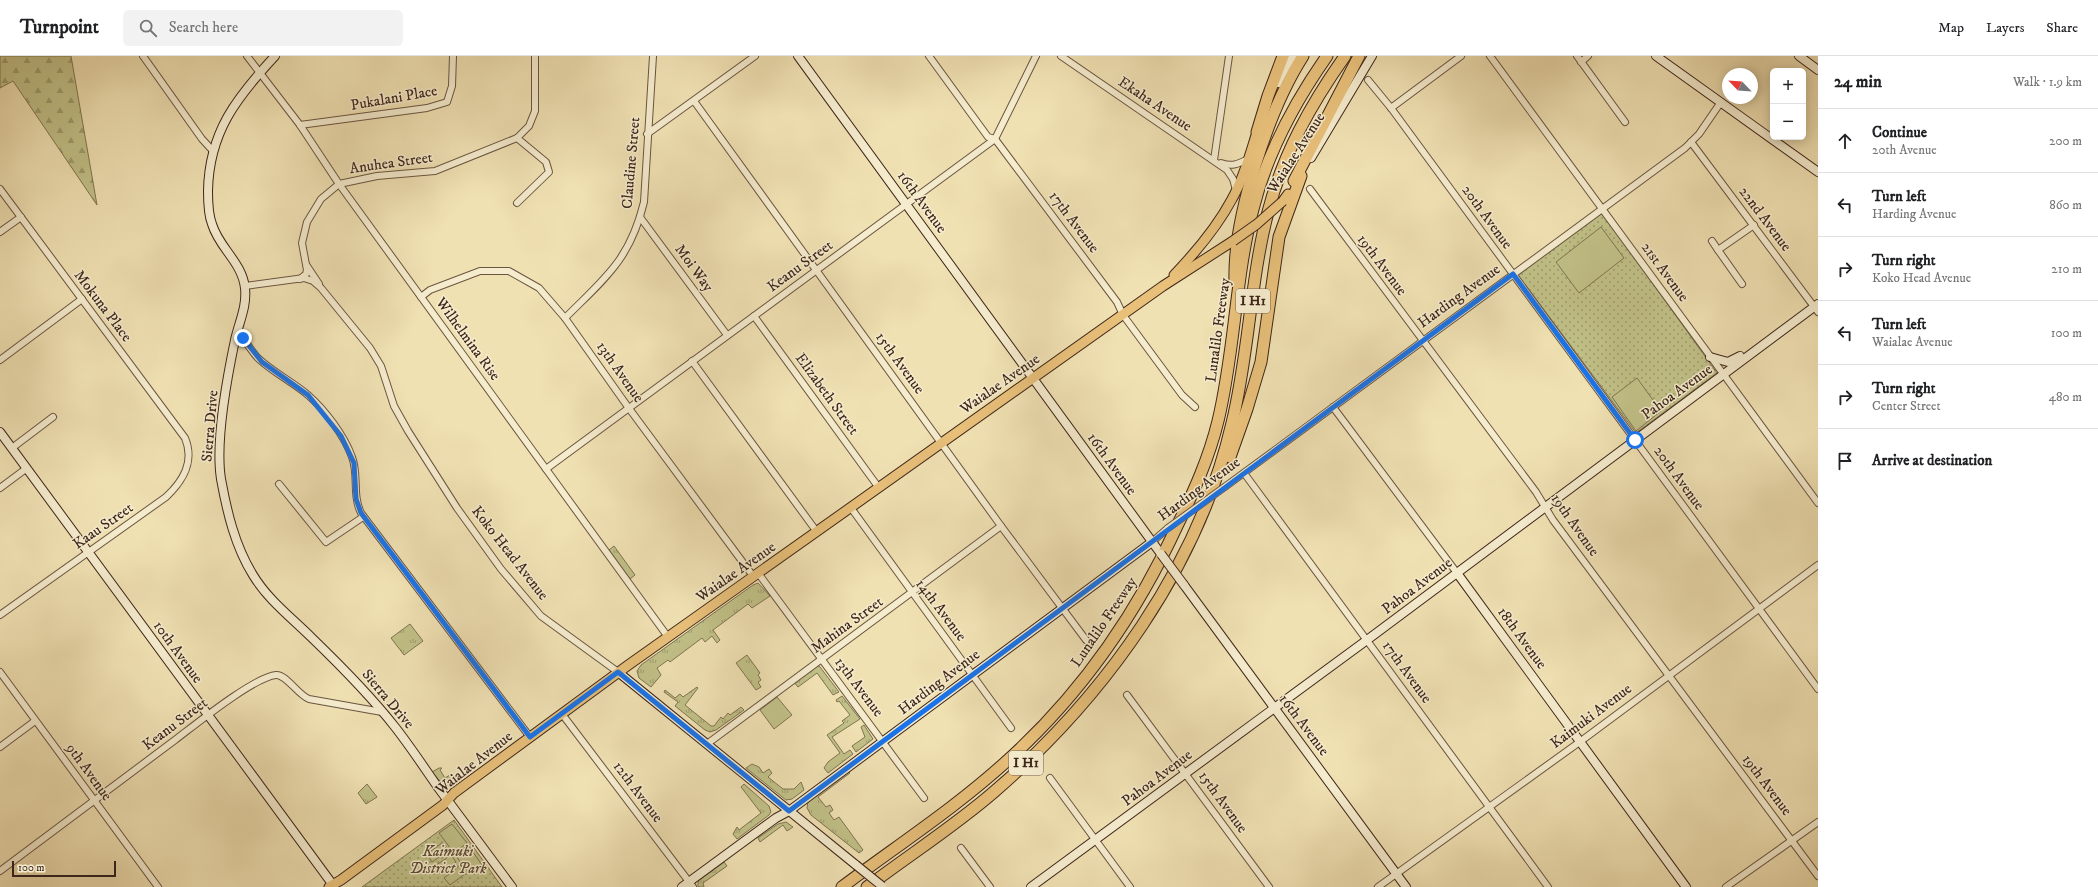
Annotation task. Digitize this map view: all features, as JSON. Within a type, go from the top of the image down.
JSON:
[{"type":"highway","points":[[1257,132],[1268,96],[1283,56]]},
{"type":"highway","points":[[1236,314],[1235,266],[1245,207],[1270,125],[1287,84],[1303,56]]},
{"type":"highway","name":"Lunalilo Freeway","points":[[842,887],[958,801],[1010,759],[1043,726],[1073,692],[1123,626],[1168,547],[1205,464],[1217,423],[1227,380],[1248,230],[1266,167],[1284,126],[1305,89],[1327,56]]},
{"type":"highway","name":"Lunalilo Freeway","points":[[867,887],[993,793],[1060,730],[1125,650],[1184,555],[1213,488],[1232,426],[1245,360],[1263,232],[1273,192],[1298,132],[1318,96],[1345,56]]},
{"type":"highway","points":[[1286,198],[1310,148],[1359,56]]},
{"type":"highway","points":[[1184,555],[1221,480],[1247,409],[1261,362],[1279,237],[1301,176]]},
{"type":"main road","name":"Waialae Avenue","points":[[1163,286],[1193,255],[1215,226],[1236,190],[1257,132]]},
{"type":"main road","name":"Waialae Avenue","points":[[333,886],[618,672],[1163,286],[1257,224],[1286,198]]},
{"type":"street","points":[[142,56],[202,139],[213,150]]},
{"type":"street","name":"Wilhelmina Rise","points":[[247,56],[300,125],[339,184],[668,637]]},
{"type":"street","name":"Sierra Drive","points":[[275,56],[240,95],[224,121],[213,150],[208,174],[208,201],[211,224],[220,244],[238,266],[245,286],[245,309],[236,336],[221,434],[220,460],[230,518],[240,550],[255,578],[273,600],[339,665],[382,712],[512,887]]},
{"type":"street","name":"Pukalani Place","points":[[300,125],[427,108],[447,102],[452,86],[453,56]]},
{"type":"street","name":"Anuhea Street","points":[[326,293],[306,263],[302,243],[307,222],[321,199],[339,184],[377,176],[435,171],[517,138],[529,126],[535,111],[535,56]]},
{"type":"street","name":"Claudine Street","points":[[566,318],[619,263],[629,246],[640,217],[644,202],[647,134],[654,56]]},
{"type":"street","points":[[647,134],[755,56]]},
{"type":"street","name":"16th Avenue","points":[[798,56],[1032,378],[1406,887]]},
{"type":"street","name":"17th Avenue","points":[[929,56],[988,136],[995,139],[1117,302],[1123,315],[1182,395],[1195,407]]},
{"type":"street","name":"Keanu Street","points":[[546,468],[995,139],[1036,56]]},
{"type":"street","name":"Ekaha Avenue","points":[[1061,56],[1214,160],[1227,170],[1233,179],[1236,190]]},
{"type":"street","points":[[1214,160],[1229,56]]},
{"type":"street","name":"Waialae Avenue","points":[[1257,132],[1277,84],[1293,56]]},
{"type":"street","name":"Waialae Avenue","points":[[1286,198],[1301,176],[1372,56]]},
{"type":"street","points":[[1391,108],[1461,56]]},
{"type":"street","name":"21st Avenue","points":[[1490,56],[1603,208],[1818,504]]},
{"type":"street","points":[[1588,56],[1579,59],[1625,122]]},
{"type":"street","points":[[1656,56],[1818,172]]},
{"type":"street","points":[[1798,56],[1818,70]]},
{"type":"street","name":"20th Avenue","points":[[1368,80],[1391,108],[1818,689]]},
{"type":"street","name":"15th Avenue","points":[[694,101],[942,442],[1001,526],[1086,640]]},
{"type":"street","name":"Harding Avenue","points":[[682,887],[691,884],[776,818],[789,811],[1152,542],[1168,528],[1692,142],[1721,102]]},
{"type":"street","points":[[517,138],[546,162],[549,172],[517,203]]},
{"type":"street","name":"22nd Avenue","points":[[1692,142],[1817,308]]},
{"type":"street","name":"Ekaha Avenue","points":[[1214,160],[1230,166],[1248,159]]},
{"type":"street","name":"Mokuna Place","points":[[0,189],[185,438]]},
{"type":"street","name":"19th Avenue","points":[[1310,190],[1536,492],[1545,507],[1668,675],[1818,876]]},
{"type":"street","points":[[0,232],[21,217]]},
{"type":"street","name":"Moi Way","points":[[640,217],[727,335]]},
{"type":"street","points":[[1718,250],[1754,225]]},
{"type":"street","points":[[1712,241],[1742,284]]},
{"type":"street","points":[[300,279],[306,272],[306,263]]},
{"type":"street","name":"13th Avenue","points":[[421,297],[430,290],[480,271],[509,272],[539,288],[566,318],[628,408],[883,741],[924,798]]},
{"type":"street","name":"Koko Head Avenue","points":[[245,286],[300,279],[313,281],[326,293],[370,348],[381,366],[394,406],[408,431],[465,519],[501,569],[541,616],[618,672],[882,887]]},
{"type":"street","points":[[0,360],[82,299]]},
{"type":"street","name":"Pahoa Avenue","points":[[1031,887],[1096,841],[1765,343],[1817,308]]},
{"type":"street","name":"Elizabeth Street","points":[[754,316],[879,488]]},
{"type":"street","points":[[236,336],[244,339],[252,352],[262,362],[308,395],[327,417],[347,446],[353,458],[356,499],[363,517],[530,737]]},
{"type":"street","points":[[1710,357],[1722,361],[1732,362],[1749,349],[1765,343]]},
{"type":"street","points":[[692,361],[817,532]]},
{"type":"street","name":"18th Avenue","points":[[1333,407],[1581,741],[1686,887]]},
{"type":"street","points":[[12,448],[53,417]]},
{"type":"street","name":"10th Avenue","points":[[0,432],[333,886]]},
{"type":"street","name":"Kaau Street","points":[[0,615],[157,504],[175,488],[182,480],[190,453],[185,438]]},
{"type":"street","points":[[0,488],[27,468]]},
{"type":"street","name":"17th Avenue","points":[[1244,473],[1548,887]]},
{"type":"street","points":[[279,484],[326,542],[363,517]]},
{"type":"street","name":"14th Avenue","points":[[851,508],[1011,728]]},
{"type":"street","name":"Mahina Street","points":[[707,744],[1001,526]]},
{"type":"street","name":"Kaimuki Avenue","points":[[1378,887],[1581,741],[1818,565]]},
{"type":"street","name":"9th Avenue","points":[[0,672],[158,887]]},
{"type":"street","name":"Keanu Street","points":[[0,871],[208,716],[245,690],[277,675],[285,678],[299,694],[309,699],[382,712]]},
{"type":"street","name":"15th Avenue","points":[[1127,694],[1269,887]]},
{"type":"street","name":"12th Avenue","points":[[562,714],[691,884]]},
{"type":"street","points":[[0,746],[35,721]]},
{"type":"street","points":[[1050,778],[1130,887]]},
{"type":"street","points":[[1726,887],[1818,822]]},
{"type":"street","points":[[961,848],[990,887]]},
{"type":"green space","points":[[0,56],[71,56],[97,205],[13,81],[0,88]]},
{"type":"green space","points":[[1602,213],[1717,373],[1636,433],[1518,275]]},
{"type":"green space","points":[[1601,227],[1624,258],[1579,293],[1556,262]]},
{"type":"green space","points":[[1637,378],[1661,411],[1636,431],[1612,397]]},
{"type":"green space","points":[[614,546],[635,575],[630,579],[609,550]]},
{"type":"green space","points":[[758,583],[770,596],[752,608],[748,604],[713,630],[720,640],[717,643],[712,636],[705,642],[702,638],[670,662],[668,660],[657,668],[661,675],[651,687],[639,678],[637,671],[641,665],[753,585]]},
{"type":"green space","points":[[410,624],[423,641],[404,655],[391,638]]},
{"type":"green space","points":[[747,655],[760,673],[758,675],[761,680],[758,682],[761,687],[756,690],[736,663]]},
{"type":"green space","points":[[819,666],[839,692],[833,695],[817,673],[798,687],[794,682],[815,667]]},
{"type":"green space","points":[[697,687],[698,688],[685,705],[711,726],[714,726],[721,717],[723,719],[728,713],[730,715],[741,707],[744,710],[716,730],[710,732],[705,730],[675,706],[678,702],[664,692],[665,690],[675,698],[680,694],[683,697]]},
{"type":"green space","points":[[842,696],[860,719],[832,737],[844,754],[850,750],[853,754],[828,773],[824,768],[828,762],[840,753],[827,735],[844,723],[842,721],[850,715],[839,701],[837,702],[836,700]]},
{"type":"green space","points":[[777,697],[792,715],[774,729],[760,710]]},
{"type":"green space","points":[[864,725],[873,739],[856,752],[852,746],[865,737],[861,727]]},
{"type":"green space","points":[[752,764],[759,767],[763,773],[769,769],[772,773],[768,777],[783,789],[794,789],[801,782],[804,790],[792,799],[786,800],[746,768]]},
{"type":"green space","points":[[442,768],[440,770],[445,778],[450,775],[453,778],[457,775],[461,780],[452,786],[444,786],[432,772]]},
{"type":"green space","points":[[848,771],[850,773],[818,797],[826,807],[830,805],[833,810],[829,813],[834,820],[839,817],[863,850],[859,853],[811,815],[807,808],[808,801]]},
{"type":"green space","points":[[367,784],[377,797],[366,804],[358,793]]},
{"type":"green space","points":[[744,784],[769,806],[771,812],[737,839],[733,834],[737,827],[739,830],[761,813],[741,787]]},
{"type":"green space","name":"Kaimuki District Park","points":[[454,820],[502,887],[362,887]]},
{"type":"green space","points":[[786,822],[793,827],[787,831],[783,825],[760,842],[758,838],[778,824]]},
{"type":"green space","points":[[452,824],[467,843],[454,853],[439,833]]},
{"type":"green space","points":[[442,843],[448,851],[432,862],[427,854]]},
{"type":"green space","points":[[468,845],[482,865],[470,874],[455,855]]},
{"type":"green space","points":[[451,855],[456,862],[441,874],[435,866]]},
{"type":"green space","points":[[724,862],[727,866],[703,883],[704,887],[698,887],[698,881]]},
{"type":"green space","points":[[459,866],[465,874],[450,885],[444,878]]},
{"type":"route","points":[[243,338],[256,356],[308,395],[321,409],[341,436],[353,458],[356,499],[361,513],[530,737],[618,672],[789,811],[1152,542],[1168,528],[1513,274],[1635,440]]}]
